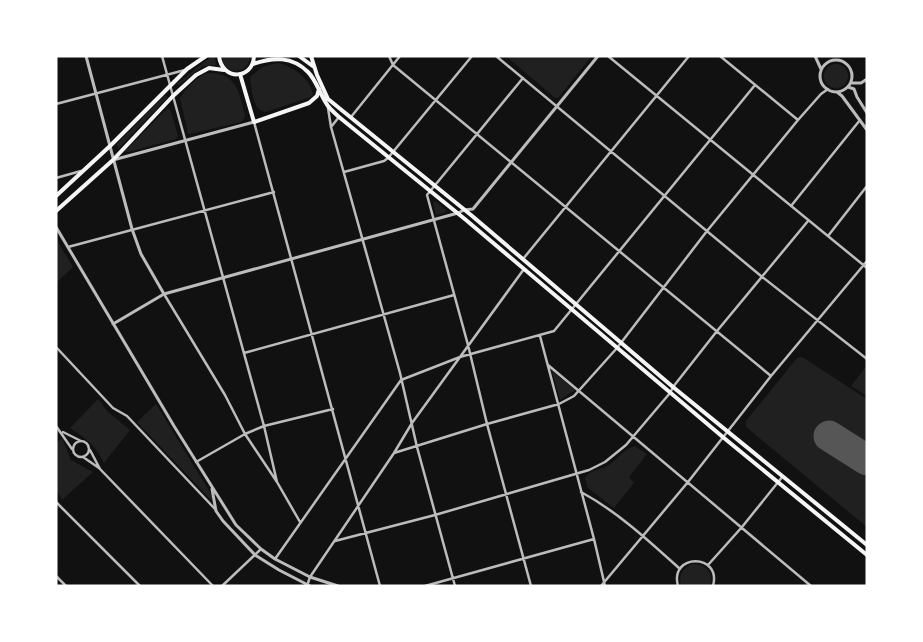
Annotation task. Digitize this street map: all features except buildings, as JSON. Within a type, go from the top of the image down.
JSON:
[{"type":"main road","points":[[56,196],[110,146],[187,69],[206,56]]},
{"type":"main road","points":[[219,56],[224,70]]},
{"type":"main road","points":[[56,211],[113,160],[173,96],[202,70],[209,68],[224,70],[231,74],[240,74],[246,72],[253,64],[254,56]]},
{"type":"main road","points":[[299,56],[314,67]]},
{"type":"main road","points":[[311,56],[328,99],[328,107]]},
{"type":"main road","points":[[253,64],[276,58],[286,59],[308,72],[328,107],[339,117],[466,220],[724,438],[867,554]]},
{"type":"main road","points":[[240,74],[254,122],[309,103],[316,96],[318,89]]},
{"type":"main road","points":[[328,99],[471,215],[620,342],[867,545]]},
{"type":"street","points":[[86,56],[132,230],[141,254],[225,395],[245,434],[301,522]]},
{"type":"street","points":[[162,56],[264,426],[277,482]]},
{"type":"street","points":[[388,56],[393,65],[771,376]]},
{"type":"street","points":[[351,117],[400,56]]},
{"type":"street","points":[[344,172],[384,161],[388,158],[472,56]]},
{"type":"street","points":[[496,56],[708,230],[761,276],[867,359]]},
{"type":"street","points":[[466,220],[598,56]]},
{"type":"street","points":[[608,56],[752,176],[867,268]]},
{"type":"street","points":[[522,260],[689,56]]},
{"type":"street","points":[[720,56],[798,120]]},
{"type":"street","points":[[815,56],[822,70],[822,82],[828,90],[842,96],[867,130]]},
{"type":"street","points":[[831,56],[836,60],[846,63],[850,68],[852,73],[850,85]]},
{"type":"street","points":[[822,70],[827,63],[836,60]]},
{"type":"street","points":[[56,104],[187,69]]},
{"type":"street","points":[[523,78],[427,194],[531,586]]},
{"type":"street","points":[[836,92],[867,79]]},
{"type":"street","points":[[850,85],[867,113]]},
{"type":"street","points":[[275,559],[401,380],[460,357],[554,331],[755,86]]},
{"type":"street","points":[[394,453],[559,404],[579,390],[617,348],[708,230],[798,120],[821,94],[828,90]]},
{"type":"street","points":[[328,107],[331,127],[401,380],[417,447],[455,586]]},
{"type":"street","points":[[331,127],[339,117]]},
{"type":"street","points":[[791,206],[860,120]]},
{"type":"street","points":[[113,160],[254,122],[380,586]]},
{"type":"street","points":[[56,178],[81,171]]},
{"type":"street","points":[[828,236],[867,186]]},
{"type":"street","points":[[68,248],[274,192]]},
{"type":"street","points":[[113,324],[164,294],[473,209]]},
{"type":"street","points":[[335,541],[435,515],[576,474],[605,462],[626,446],[761,276],[808,221]]},
{"type":"street","points":[[56,227],[196,462],[240,529],[261,549],[275,559],[310,577],[338,586]]},
{"type":"street","points":[[601,586],[867,261]]},
{"type":"street","points":[[56,347],[113,408],[126,416],[216,509],[223,521],[254,555],[308,586],[310,577],[394,453],[412,423],[524,270]]},
{"type":"street","points":[[243,353],[454,294]]},
{"type":"street","points":[[540,336],[605,586]]},
{"type":"street","points":[[548,365],[632,438],[688,482],[811,586]]},
{"type":"street","points":[[196,462],[245,434],[264,426],[333,409]]},
{"type":"street","points":[[56,426],[77,456],[83,457],[100,469],[213,586]]},
{"type":"street","points":[[62,432],[88,445],[100,469]]},
{"type":"street","points":[[73,450],[74,445],[81,441]]},
{"type":"street","points":[[83,457],[90,450]]},
{"type":"street","points":[[265,463],[272,461]]},
{"type":"street","points":[[708,565],[742,527],[783,476]]},
{"type":"street","points":[[210,484],[216,509]]},
{"type":"street","points":[[581,492],[598,501],[643,536],[680,569]]},
{"type":"street","points":[[56,502],[140,586]]},
{"type":"street","points":[[216,509],[224,506]]},
{"type":"street","points":[[425,586],[594,539]]},
{"type":"street","points":[[222,586],[261,549]]},
{"type":"street","points":[[678,586],[677,576],[680,569],[685,563],[693,560],[701,561],[708,565],[714,574],[713,586]]},
{"type":"street","points":[[56,576],[66,586]]},
{"type":"shaded area","points":[[212,56],[215,56],[216,65],[203,66],[179,85],[177,84]]},
{"type":"shaded area","points":[[222,56],[250,56],[249,63],[241,70],[236,71],[231,70],[223,63]]},
{"type":"shaded area","points":[[506,56],[592,56],[558,98],[555,98]]},
{"type":"shaded area","points":[[278,63],[290,67],[301,75],[309,84],[313,96],[266,112],[261,111],[253,99],[250,77],[262,67]]},
{"type":"shaded area","points":[[836,64],[845,67],[848,76],[845,85],[836,88],[827,85],[824,76],[827,67]]},
{"type":"shaded area","points":[[207,73],[225,76],[231,80],[238,91],[245,115],[244,119],[241,122],[190,134],[188,133],[180,98],[192,83]]},
{"type":"shaded area","points":[[165,95],[168,97],[119,148],[116,145]]},
{"type":"shaded area","points":[[168,108],[171,111],[178,136],[176,139],[128,152],[125,151]]},
{"type":"shaded area","points":[[433,202],[436,202],[446,212],[436,215]]},
{"type":"shaded area","points":[[56,239],[73,267],[56,283]]},
{"type":"shaded area","points":[[802,357],[867,399],[867,444],[830,422],[817,441],[817,445],[867,477],[867,527],[746,427],[746,421],[797,358]]},
{"type":"shaded area","points":[[867,368],[867,396],[851,386]]},
{"type":"shaded area","points":[[552,371],[575,390],[560,400]]},
{"type":"shaded area","points":[[98,399],[108,412],[130,430],[104,463],[90,443],[70,428]]},
{"type":"shaded area","points":[[156,404],[211,494],[213,498],[211,500],[137,422]]},
{"type":"shaded area","points":[[62,438],[71,460],[93,472],[62,500],[56,489],[56,443]]},
{"type":"shaded area","points":[[635,446],[647,454],[629,477],[634,483],[614,508],[588,488],[585,478],[593,471],[606,467],[625,451]]},
{"type":"shaded area","points":[[698,564],[708,570],[711,577],[710,586],[681,586],[680,578],[682,572],[686,567]]},
{"type":"runway","points":[[829,436],[867,460]]}]
